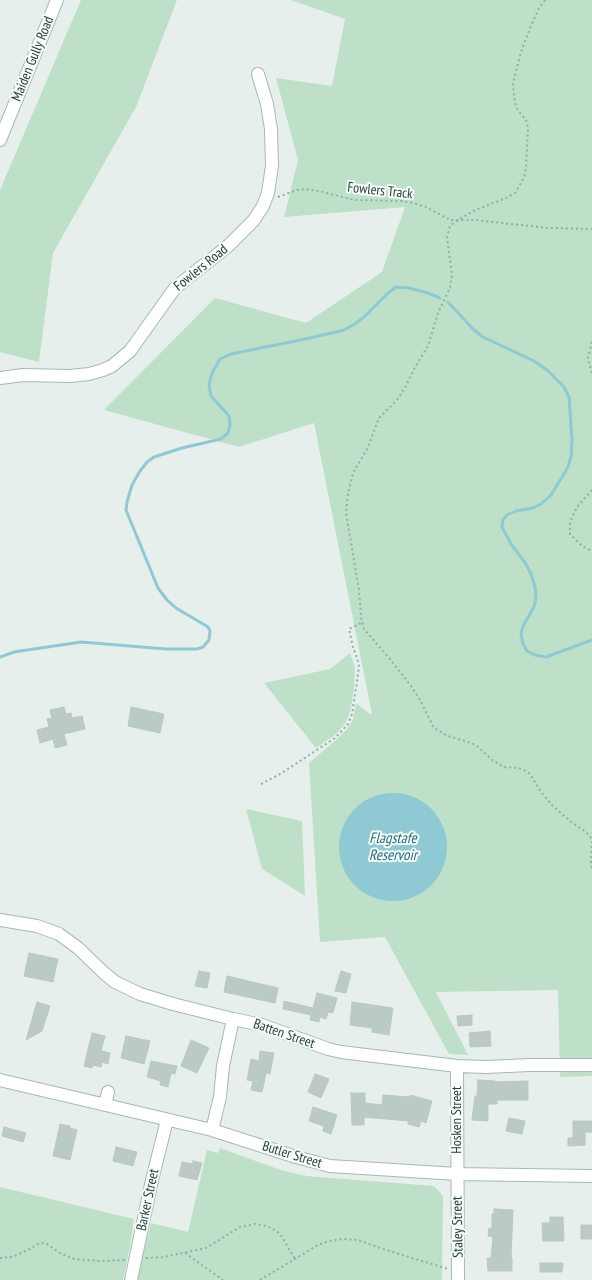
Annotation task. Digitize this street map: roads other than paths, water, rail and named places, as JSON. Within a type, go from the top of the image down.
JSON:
[{"type":"street","name":"Maiden Gully Road","points":[[0,140],[56,0]]},
{"type":"street","name":"Fowlers Road","points":[[0,378],[23,375],[70,376],[89,374],[112,366],[130,351],[175,288],[228,246],[254,220],[264,206],[271,180],[272,149],[267,104],[258,74]]},
{"type":"street","name":"Batten Street","points":[[0,920],[37,926],[59,934],[78,948],[115,982],[140,994],[233,1019],[262,1025],[328,1049],[341,1052],[457,1066],[486,1067],[592,1065]]},
{"type":"street","points":[[212,1130],[220,1097],[224,1060],[233,1019]]},
{"type":"street","name":"Hosken Street","points":[[457,1066],[457,1174]]},
{"type":"street","name":"Butler Street","points":[[0,1080],[212,1130],[296,1157],[330,1166],[457,1174],[592,1176]]},
{"type":"street","points":[[105,1105],[108,1092]]},
{"type":"street","name":"Barker Street","points":[[131,1280],[150,1186],[167,1120]]},
{"type":"street","name":"Staley Street","points":[[457,1174],[458,1276]]},
{"type":"water","name":"Flagstafe Reservoir","points":[[393,793],[414,797],[432,808],[443,826],[447,847],[443,868],[432,886],[414,897],[393,901],[372,897],[354,886],[343,868],[339,847],[343,826],[354,808],[372,797]]},
{"type":"waterway","points":[[0,657],[14,652],[81,642],[166,649],[197,649],[203,647],[209,640],[210,631],[208,627],[176,608],[167,600],[158,588],[126,510],[132,485],[140,471],[147,462],[154,457],[182,448],[221,439],[228,433],[230,425],[229,416],[211,396],[209,385],[212,373],[220,359],[231,354],[344,330],[365,316],[396,287],[409,288],[440,298]]},
{"type":"waterway","points":[[448,302],[473,329],[483,337],[534,361],[547,370],[564,387],[569,397],[572,439],[571,457],[567,469],[551,495],[541,504],[533,508],[516,511],[507,515],[503,520],[502,527],[511,544],[526,564],[535,587],[536,599],[534,607],[523,626],[521,634],[523,644],[527,651],[535,655],[546,657],[592,640]]}]
